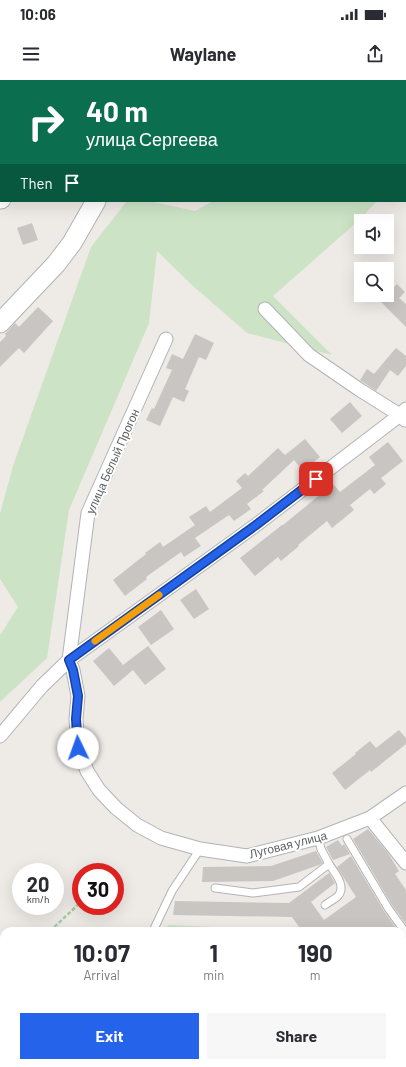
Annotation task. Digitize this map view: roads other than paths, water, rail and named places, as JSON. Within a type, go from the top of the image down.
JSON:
[{"type":"street","points":[[0,323],[56,264],[72,243],[95,202]]},
{"type":"street","points":[[0,736],[42,686],[69,660],[256,525],[404,415],[360,390],[309,355],[266,309]]},
{"type":"street","name":"улица Белый Прогон","points":[[69,660],[88,513],[166,339]]},
{"type":"street","name":"Луговая улица","points":[[69,660],[73,670],[78,696],[76,719],[78,748],[87,771],[99,790],[116,808],[137,825],[161,838],[200,849],[247,856],[318,838],[370,818],[406,793]]},
{"type":"street","points":[[370,818],[406,863]]},
{"type":"lane","points":[[318,838],[321,849],[340,882],[342,890],[339,895],[325,905]]},
{"type":"lane","points":[[348,839],[388,908],[402,927]]},
{"type":"lane","points":[[155,927],[172,891],[200,849]]},
{"type":"lane","points":[[215,888],[253,893],[299,887],[329,864]]}]
